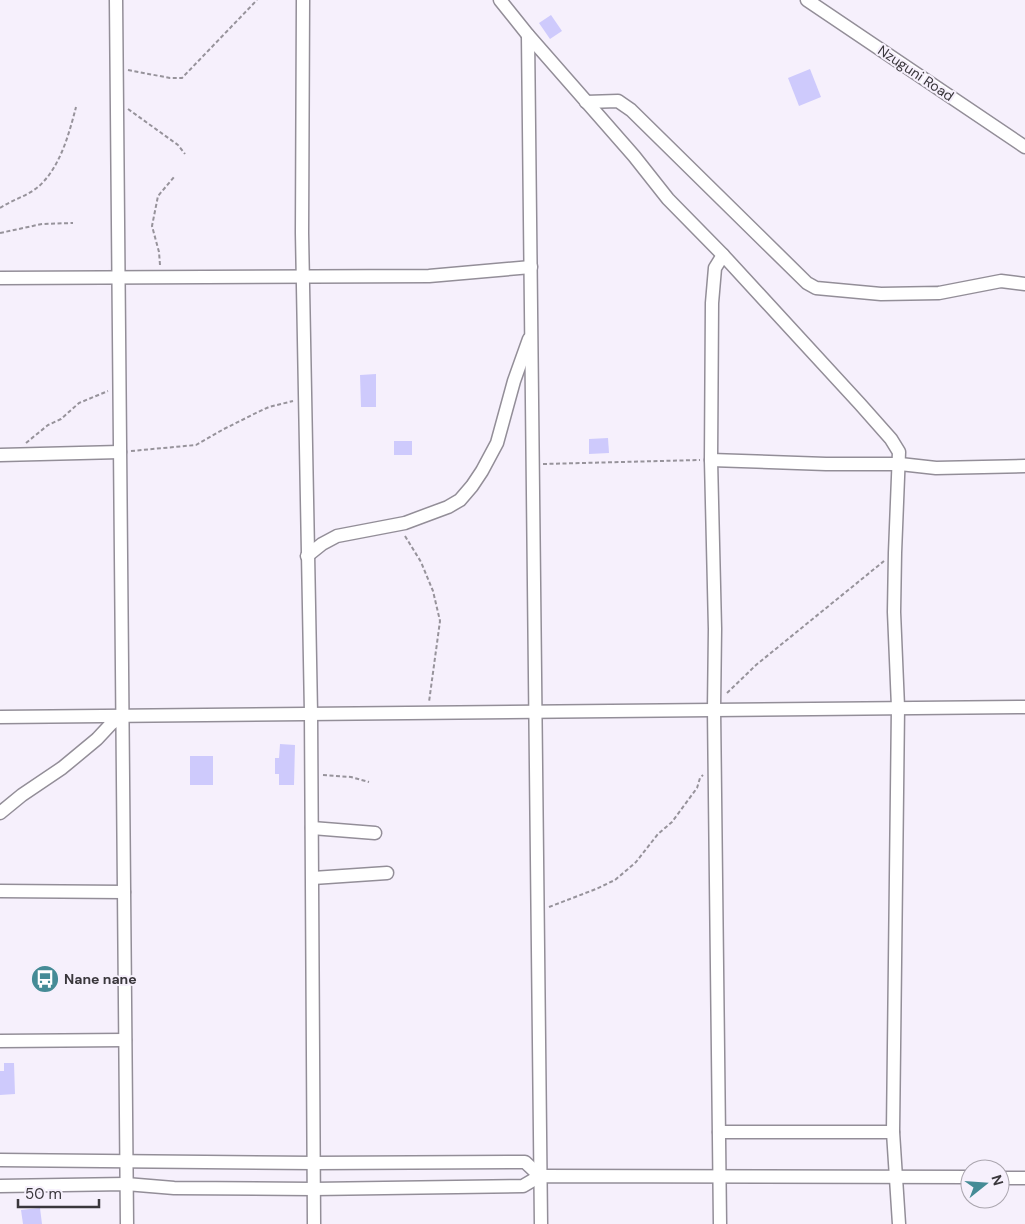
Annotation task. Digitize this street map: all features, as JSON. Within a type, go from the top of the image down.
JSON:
[{"type":"street","points":[[116,0],[125,1221]]},
{"type":"street","points":[[303,0],[303,277],[312,769],[314,1224]]},
{"type":"street","points":[[500,0],[528,36],[634,156],[668,199],[723,255],[891,439],[899,452],[894,612],[898,707],[893,1132],[899,1224]]},
{"type":"street","name":"Nzuguni Road","points":[[807,0],[1025,147]]},
{"type":"street","points":[[528,36],[541,1224]]},
{"type":"street","points":[[586,102],[618,101],[631,110],[807,283],[816,288],[881,294],[939,293],[1001,281],[1025,284]]},
{"type":"street","points":[[720,1224],[714,707],[715,629],[711,460],[712,303],[716,268],[723,255]]},
{"type":"street","points":[[0,278],[428,276],[531,267]]},
{"type":"street","points":[[308,556],[322,544],[337,536],[397,525],[448,507],[460,500],[472,486],[497,443],[514,381],[532,333]]},
{"type":"street","points":[[5,455],[120,452]]},
{"type":"street","points":[[711,460],[826,464],[900,464],[936,468],[1025,466]]},
{"type":"street","points":[[0,717],[714,707],[1025,707]]},
{"type":"street","points":[[0,814],[22,795],[62,768],[122,716]]},
{"type":"street","points":[[312,828],[374,832]]},
{"type":"street","points":[[313,878],[387,873]]},
{"type":"street","points":[[0,891],[124,892]]},
{"type":"street","points":[[0,1041],[125,1040]]},
{"type":"street","points":[[719,1132],[893,1132]]},
{"type":"street","points":[[0,1160],[314,1163],[526,1162],[540,1176]]},
{"type":"street","points":[[0,1186],[126,1184],[174,1188],[313,1189],[523,1186],[540,1176],[960,1178]]},
{"type":"street","points":[[1010,1178],[1025,1178]]},
{"type":"path","points":[[116,68],[170,78],[182,78],[257,0]]},
{"type":"path","points":[[116,104],[131,111],[162,133],[178,145],[185,154]]},
{"type":"path","points":[[0,208],[34,190],[46,178],[66,144],[76,107]]},
{"type":"path","points":[[160,277],[160,256],[152,226],[158,196],[174,177]]},
{"type":"path","points":[[0,232],[42,224],[73,223]]},
{"type":"path","points":[[5,455],[48,425],[61,419],[79,403],[119,386]]},
{"type":"path","points":[[120,452],[192,446],[269,407],[305,398]]},
{"type":"path","points":[[533,465],[711,460]]},
{"type":"path","points":[[397,525],[421,562],[433,591],[440,621],[428,712]]},
{"type":"path","points":[[714,707],[756,665],[895,553]]},
{"type":"path","points":[[312,769],[322,774],[351,777],[369,782]]},
{"type":"path","points":[[538,912],[615,880],[636,862],[658,834],[672,822],[697,788],[701,777],[715,773]]},
{"type":"building","points":[[551,15],[562,31],[550,39],[539,23]]},
{"type":"building","points":[[810,69],[821,97],[799,106],[788,78]]},
{"type":"building","points":[[376,374],[376,407],[361,407],[360,375]]},
{"type":"building","points":[[608,438],[609,453],[589,454],[589,439]]},
{"type":"building","points":[[394,441],[412,441],[412,455],[394,455]]},
{"type":"building","points":[[280,744],[295,745],[294,785],[279,785],[279,774],[275,774],[275,758],[279,758]]},
{"type":"building","points":[[190,756],[213,756],[213,785],[190,785]]},
{"type":"building","points":[[4,1063],[14,1063],[15,1094],[0,1095],[0,1071],[4,1071]]},
{"type":"building","points":[[40,1208],[42,1224],[23,1224],[21,1210]]},
{"type":"place","name":"Nane nane","points":[[45,979]]}]
